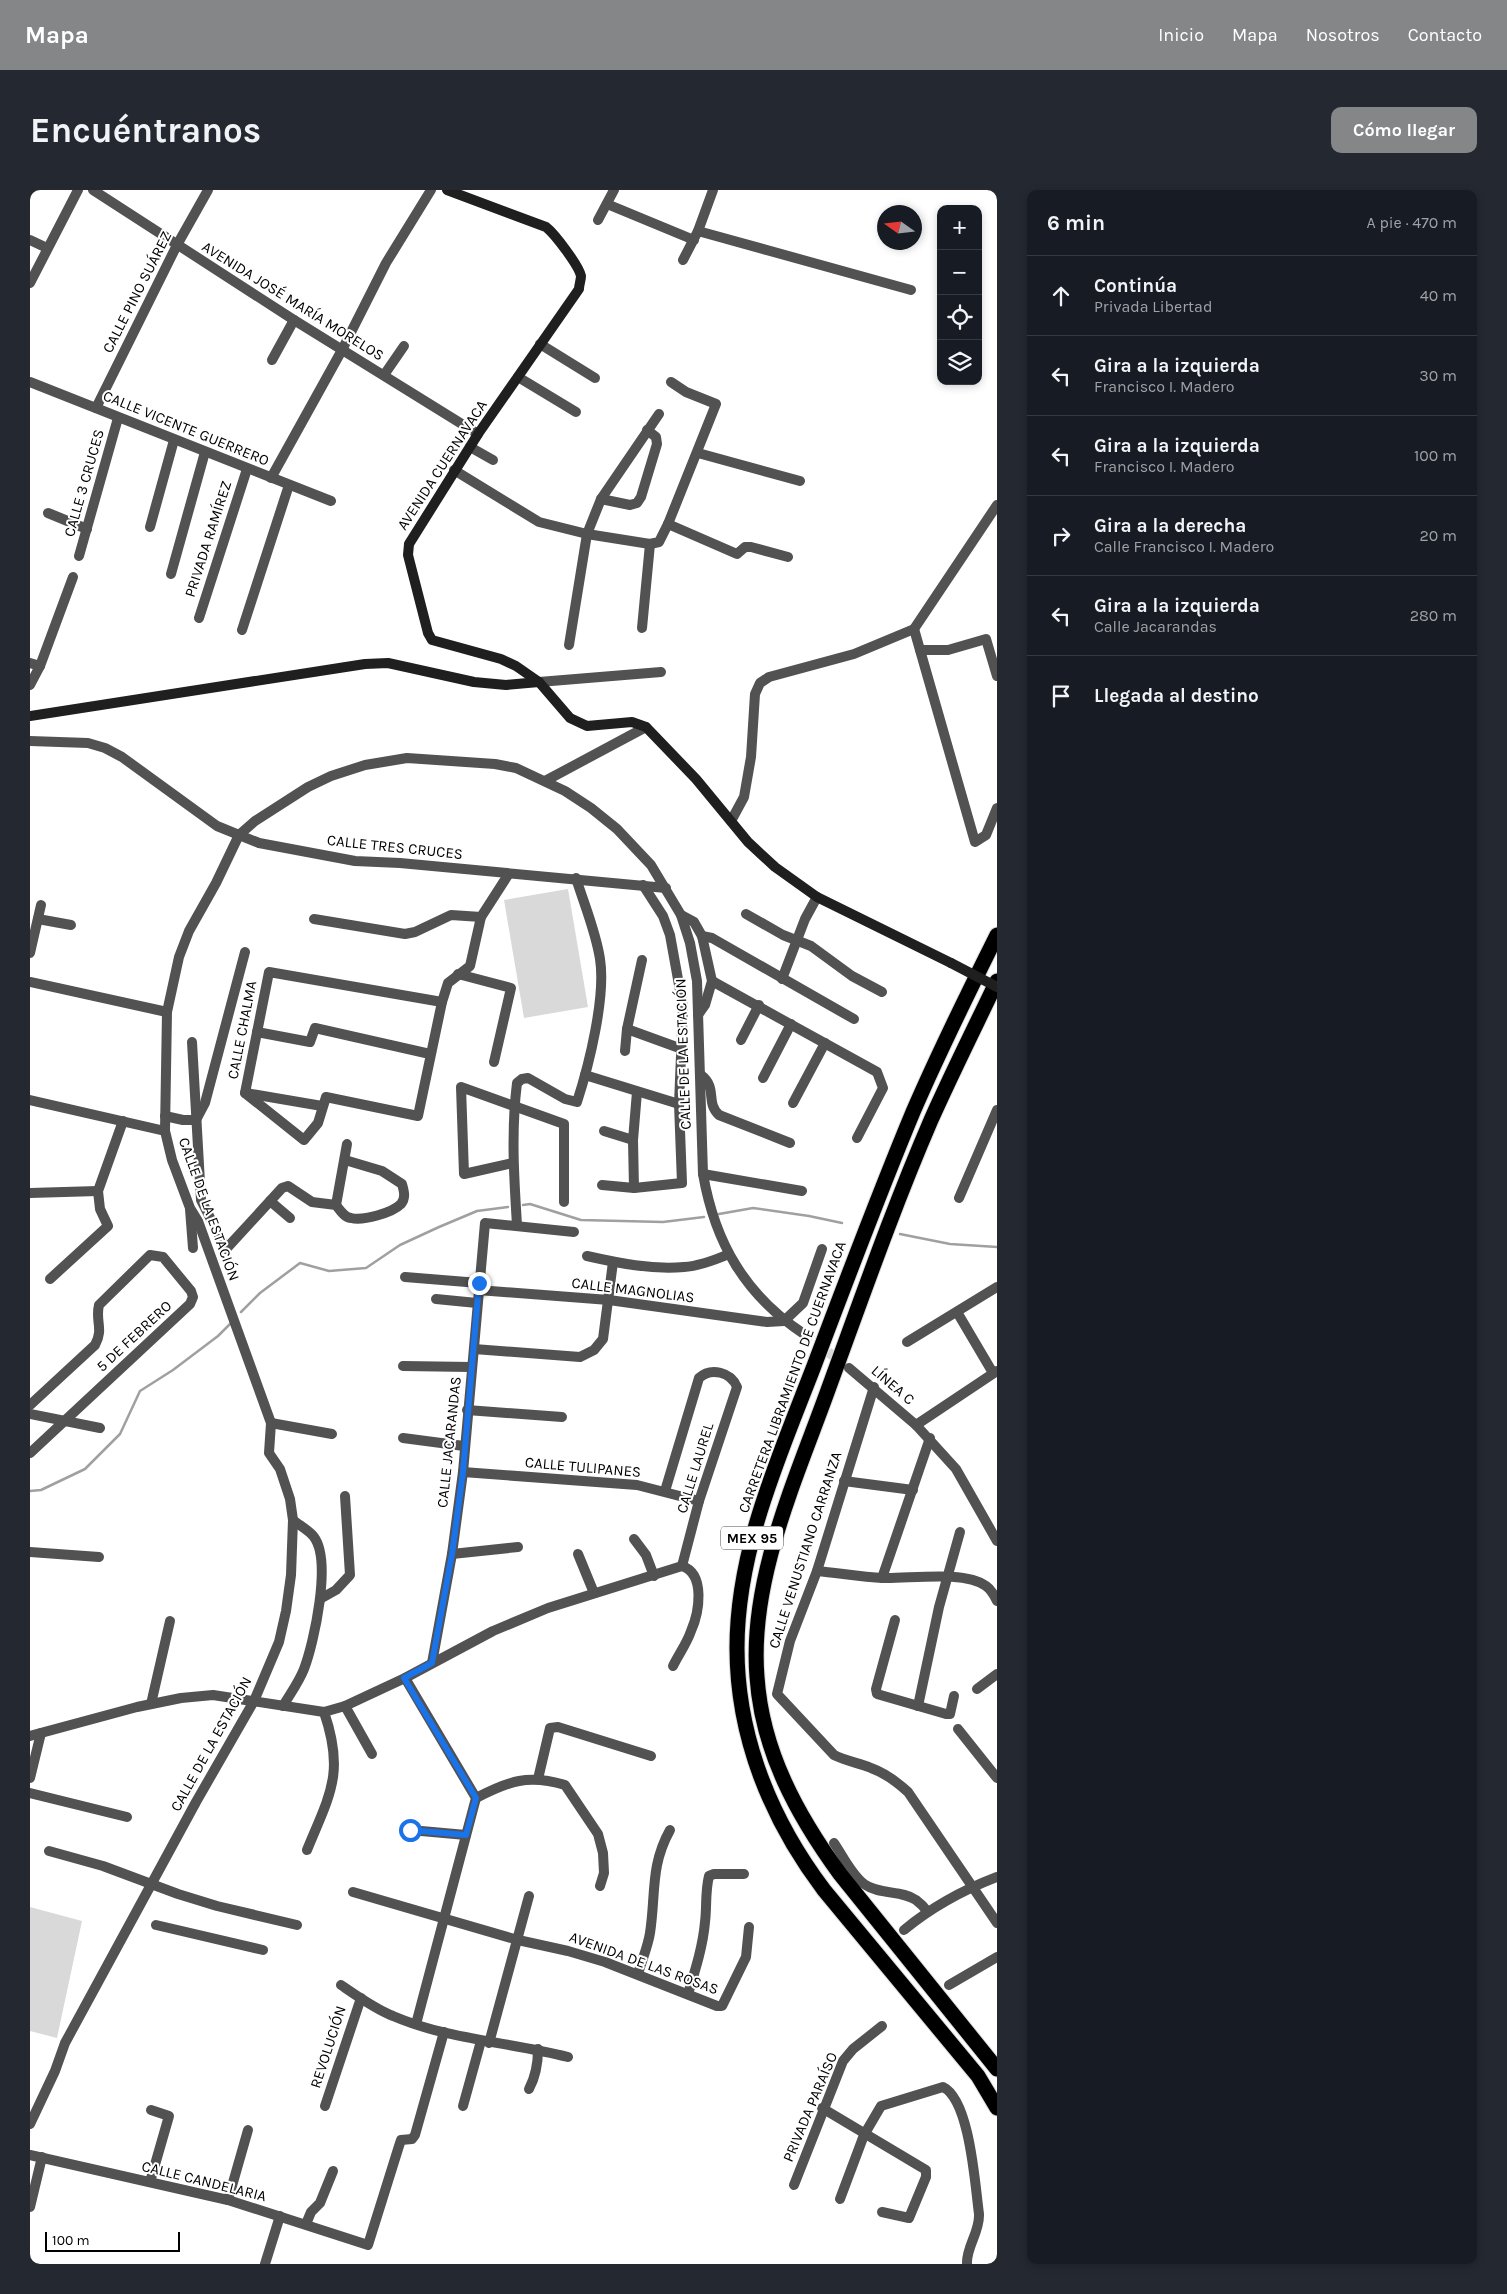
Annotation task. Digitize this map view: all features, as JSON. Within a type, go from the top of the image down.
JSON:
[{"type":"highway","name":"CARRETERA LIBRAMIENTO DE CUERNAVACA","points":[[997,935],[913,1112],[764,1496],[742,1582],[737,1648],[738,1679],[748,1740],[766,1793],[786,1833],[814,1877],[978,2076],[997,2108]]},
{"type":"highway","name":"MEX 95","points":[[997,981],[924,1138],[860,1303],[786,1504],[764,1587],[758,1625],[756,1661],[760,1700],[767,1732],[788,1794],[802,1818],[840,1874],[997,2069]]},
{"type":"street","points":[[30,283],[78,190]]},
{"type":"street","name":"AVENIDA JOSÉ MARÍA MORELOS","points":[[93,190],[294,320],[478,434]]},
{"type":"street","name":"CALLE PINO SUÁREZ","points":[[96,408],[177,245],[208,190]]},
{"type":"street","points":[[271,478],[342,350],[386,264],[431,190]]},
{"type":"street","name":"AVENIDA CUERNAVACA","points":[[448,190],[546,227],[554,233],[563,245],[581,276],[579,288],[454,470],[409,544],[408,555],[428,633],[432,640],[440,644],[501,659],[516,666],[539,682],[570,718],[587,726],[632,722],[646,727]]},
{"type":"street","points":[[598,220],[614,190]]},
{"type":"street","points":[[683,260],[696,236],[713,190]]},
{"type":"street","points":[[607,204],[696,236],[911,290]]},
{"type":"street","points":[[30,240],[47,248]]},
{"type":"street","points":[[272,360],[294,320]]},
{"type":"street","points":[[540,344],[595,378]]},
{"type":"street","points":[[384,376],[404,346]]},
{"type":"street","points":[[518,377],[576,412]]},
{"type":"street","name":"CALLE VICENTE GUERRERO","points":[[30,382],[331,501]]},
{"type":"street","points":[[454,470],[540,522],[587,534],[650,544],[659,542],[698,453],[716,404],[686,392],[671,382]]},
{"type":"street","points":[[569,644],[587,534],[601,499],[659,414]]},
{"type":"street","name":"CALLE 3 CRUCES","points":[[79,556],[118,418]]},
{"type":"street","points":[[601,499],[630,505],[637,503],[641,497],[657,444],[656,437],[647,430]]},
{"type":"street","points":[[150,527],[174,440]]},
{"type":"street","points":[[470,447],[493,460]]},
{"type":"street","points":[[171,574],[205,452]]},
{"type":"street","points":[[698,453],[800,480]]},
{"type":"street","name":"PRIVADA RAMÍREZ","points":[[199,618],[247,469]]},
{"type":"street","points":[[242,630],[289,485]]},
{"type":"street","points":[[731,821],[744,796],[751,757],[755,694],[760,683],[769,677],[854,654],[914,628],[997,505]]},
{"type":"street","points":[[48,513],[87,529]]},
{"type":"street","points":[[668,524],[737,554],[751,547],[788,558]]},
{"type":"street","points":[[642,628],[650,544]]},
{"type":"street","points":[[30,685],[35,664],[73,577]]},
{"type":"street","points":[[914,628],[975,842],[986,835],[997,808]]},
{"type":"street","points":[[920,650],[948,650],[986,639],[997,676]]},
{"type":"street","points":[[30,716],[365,664],[388,663],[474,682],[506,684],[661,672]]},
{"type":"street","points":[[545,781],[646,727],[696,779],[748,842],[776,867],[817,897],[997,987]]},
{"type":"street","name":"CALLE TRES CRUCES","points":[[30,742],[88,743],[105,748],[122,757],[217,826],[259,843],[354,861],[400,863],[508,874],[576,878],[666,888]]},
{"type":"street","name":"CALLE DE LA ESTACIÓN","points":[[30,2124],[55,2072],[65,2043],[196,1802],[254,1701],[279,1642],[286,1611],[291,1575],[293,1520],[290,1499],[280,1470],[269,1453],[271,1423],[198,1221],[190,1208],[172,1160],[165,1131],[166,1012],[179,957],[189,931],[239,835],[255,821],[331,776],[365,765],[407,758],[495,764],[516,768],[545,781],[591,808],[617,830],[651,865],[666,888],[681,915],[693,958],[697,981],[700,1075],[699,1108],[703,1174],[708,1205],[717,1231],[741,1275],[760,1298],[784,1321],[804,1334]]},
{"type":"street","points":[[245,1093],[304,1140],[318,1123],[326,1097],[418,1116],[430,1054],[448,983],[470,966],[481,917],[508,874]]},
{"type":"street","points":[[574,1232],[517,1225],[513,1163],[514,1106],[517,1083],[522,1079],[528,1078],[565,1099],[577,1102],[586,1075],[602,985],[600,958],[576,878]]},
{"type":"street","points":[[602,1185],[634,1188],[682,1183],[679,1104],[683,1006],[670,935],[663,916],[643,885]]},
{"type":"street","points":[[782,979],[805,920],[817,897]]},
{"type":"street","points":[[30,953],[41,905]]},
{"type":"street","points":[[746,914],[783,935],[811,946],[852,976],[882,992]]},
{"type":"street","points":[[314,919],[404,934],[414,932],[450,915],[481,917]]},
{"type":"street","points":[[681,915],[694,922],[702,936],[712,981],[705,1006],[698,1015]]},
{"type":"street","points":[[38,919],[71,925]]},
{"type":"street","points":[[702,936],[712,938],[854,1019]]},
{"type":"street","points":[[196,1120],[204,1103],[245,952]]},
{"type":"street","points":[[625,1052],[627,1029],[642,960]]},
{"type":"street","name":"CALLE CHALMA","points":[[245,1093],[269,972],[442,1002]]},
{"type":"street","points":[[458,974],[511,988],[494,1062]]},
{"type":"street","points":[[712,981],[759,1005],[877,1072],[882,1080],[883,1088],[857,1138]]},
{"type":"street","points":[[30,982],[166,1012]]},
{"type":"street","points":[[741,1040],[759,1005]]},
{"type":"street","points":[[763,1078],[791,1024]]},
{"type":"street","points":[[257,1032],[310,1042],[315,1028],[430,1054]]},
{"type":"street","points":[[627,1029],[682,1048]]},
{"type":"street","points":[[192,1042],[201,1200],[226,1249],[282,1188],[288,1186],[312,1202],[336,1205],[344,1215],[351,1218],[367,1218],[384,1213],[400,1204],[404,1195],[402,1184],[388,1174],[345,1160]]},
{"type":"street","points":[[793,1103],[825,1043]]},
{"type":"street","points":[[586,1075],[679,1104]]},
{"type":"street","points":[[700,1075],[708,1081],[712,1090],[714,1110],[719,1115],[790,1143]]},
{"type":"street","points":[[513,1163],[464,1174],[461,1087],[564,1124],[564,1202]]},
{"type":"street","points":[[634,1188],[633,1140],[638,1092]]},
{"type":"street","points":[[245,1093],[322,1106]]},
{"type":"street","points":[[30,1100],[165,1131]]},
{"type":"street","points":[[959,1198],[997,1110]]},
{"type":"street","points":[[165,1116],[183,1120],[196,1120]]},
{"type":"street","points":[[50,1279],[108,1226],[100,1208],[98,1191],[123,1121]]},
{"type":"street","points":[[604,1131],[633,1140]]},
{"type":"street","points":[[336,1205],[347,1144]]},
{"type":"street","points":[[703,1174],[802,1191]]},
{"type":"street","points":[[193,1248],[190,1208],[200,1183]]},
{"type":"street","points":[[30,1193],[98,1191]]},
{"type":"street","points":[[270,1201],[290,1218]]},
{"type":"street","name":"CALLE JACARANDAS","points":[[432,1663],[452,1554],[463,1472],[485,1223],[517,1225]]},
{"type":"street","points":[[784,1321],[803,1303],[822,1249]]},
{"type":"street","points":[[587,1256],[613,1262],[664,1268],[702,1264],[729,1254]]},
{"type":"street","name":"5 DE FEBRERO","points":[[30,1405],[95,1345],[99,1336],[100,1326],[97,1314],[99,1305],[150,1255],[163,1257],[191,1291],[193,1297],[190,1304],[30,1453]]},
{"type":"street","points":[[474,1350],[580,1357],[594,1350],[603,1339],[610,1300],[613,1262]]},
{"type":"street","name":"CALLE MAGNOLIAS","points":[[405,1277],[479,1287],[610,1300],[767,1322],[784,1321]]},
{"type":"street","points":[[907,1342],[997,1287]]},
{"type":"street","points":[[436,1299],[477,1303]]},
{"type":"street","points":[[916,1425],[995,1372],[957,1312]]},
{"type":"street","points":[[403,1366],[471,1367]]},
{"type":"street","name":"LÍNEA C","points":[[849,1368],[874,1387],[930,1438],[956,1469],[971,1492],[996,1540]]},
{"type":"street","name":"CALLE LAUREL","points":[[665,1491],[699,1378],[712,1371],[729,1376],[734,1380],[737,1387],[699,1501],[682,1566]]},
{"type":"street","name":"CALLE VENUSTIANO CARRANZA","points":[[874,1387],[817,1571],[790,1641],[777,1694],[834,1755],[842,1760],[872,1768],[892,1779],[908,1792],[973,1887]]},
{"type":"street","points":[[467,1410],[562,1417]]},
{"type":"street","points":[[30,1414],[100,1428]]},
{"type":"street","points":[[271,1423],[332,1434]]},
{"type":"street","points":[[403,1438],[464,1446]]},
{"type":"street","points":[[882,1578],[930,1438]]},
{"type":"street","name":"CALLE TULIPANES","points":[[463,1472],[620,1483],[665,1491],[699,1501]]},
{"type":"street","points":[[844,1481],[913,1490]]},
{"type":"street","points":[[320,1599],[336,1590],[350,1576],[345,1496]]},
{"type":"street","points":[[283,1706],[304,1671],[313,1640],[320,1599],[319,1549],[314,1537],[293,1520]]},
{"type":"street","points":[[918,1706],[946,1576],[960,1532]]},
{"type":"street","points":[[634,1539],[646,1555],[654,1576]]},
{"type":"street","points":[[452,1554],[518,1546]]},
{"type":"street","points":[[30,1552],[99,1557]]},
{"type":"street","points":[[578,1554],[594,1593]]},
{"type":"street","points":[[30,1736],[151,1704],[213,1695],[324,1712],[345,1706],[404,1678],[493,1631],[548,1608],[682,1566],[690,1569],[695,1575],[698,1586],[691,1634],[673,1666]]},
{"type":"street","points":[[817,1571],[882,1578],[946,1576],[985,1585],[992,1591],[997,1601]]},
{"type":"street","points":[[895,1620],[876,1689],[880,1696],[950,1714],[954,1696]]},
{"type":"street","points":[[151,1704],[170,1621]]},
{"type":"street","points":[[977,1689],[997,1674]]},
{"type":"street","points":[[404,1678],[476,1798],[416,2024]]},
{"type":"street","points":[[345,1706],[372,1754]]},
{"type":"street","points":[[307,1850],[333,1787],[333,1748],[324,1712]]},
{"type":"street","points":[[538,1779],[550,1728],[558,1728],[651,1756]]},
{"type":"street","points":[[958,1729],[997,1778]]},
{"type":"street","points":[[30,1778],[42,1733]]},
{"type":"street","points":[[476,1798],[505,1783],[538,1779],[565,1785],[598,1834],[603,1853],[604,1873],[600,1886]]},
{"type":"street","points":[[30,1793],[127,1818]]},
{"type":"street","points":[[410,1830],[466,1835]]},
{"type":"street","points":[[638,1974],[650,1936],[655,1867],[660,1848],[670,1830]]},
{"type":"street","points":[[834,1843],[851,1869],[865,1885],[910,1897],[917,1900],[927,1911]]},
{"type":"street","points":[[49,1851],[103,1866],[216,1906],[297,1925]]},
{"type":"street","points":[[688,1994],[705,1923],[705,1897],[709,1876],[714,1874],[744,1874]]},
{"type":"street","points":[[904,1930],[927,1911],[997,1877]]},
{"type":"street","points":[[973,1887],[997,1923]]},
{"type":"street","name":"AVENIDA DE LAS ROSAS","points":[[353,1892],[518,1940],[568,1950],[638,1974],[717,2006],[722,2006],[746,1957],[749,1927]]},
{"type":"street","points":[[463,2106],[518,1940],[529,1896]]},
{"type":"street","points":[[156,1925],[264,1950]]},
{"type":"street","points":[[949,1984],[997,1957]]},
{"type":"street","points":[[341,1985],[392,2016],[416,2024],[485,2042],[538,2049],[568,2058]]},
{"type":"street","name":"REVOLUCIÓN","points":[[325,2106],[360,1998]]},
{"type":"street","name":"PRIVADA PARAÍSO","points":[[794,2184],[822,2108],[843,2061],[853,2049],[882,2026]]},
{"type":"street","name":"CALLE CANDELARIA","points":[[30,2155],[228,2200],[368,2244],[398,2146],[401,2140],[412,2139],[415,2135],[444,2032]]},
{"type":"street","points":[[529,2089],[538,2064],[538,2049]]},
{"type":"street","points":[[840,2199],[864,2135],[881,2106],[943,2087],[949,2090],[966,2120],[979,2214],[979,2225],[966,2256],[967,2264]]},
{"type":"street","points":[[822,2108],[864,2135],[926,2170],[926,2177],[909,2218],[882,2212]]},
{"type":"street","points":[[150,2182],[169,2116],[151,2110]]},
{"type":"street","points":[[228,2200],[248,2130]]},
{"type":"street","points":[[30,2207],[42,2157]]},
{"type":"street","points":[[306,2224],[311,2212],[320,2203],[334,2171]]},
{"type":"street","points":[[266,2264],[280,2216]]},
{"type":"shaded area","points":[[568,889],[588,1007],[524,1018],[504,900]]},
{"type":"shaded area","points":[[30,1907],[82,1921],[57,2038],[30,2031]]},
{"type":"waterway","points":[[523,1205],[530,1204],[581,1220],[663,1222],[704,1217]]},
{"type":"waterway","points":[[241,1312],[260,1293],[300,1263],[329,1271],[366,1268],[400,1245],[439,1227],[477,1211],[508,1207]]},
{"type":"waterway","points":[[719,1214],[753,1208],[842,1223]]},
{"type":"waterway","points":[[900,1234],[950,1244],[997,1247]]},
{"type":"waterway","points":[[30,1491],[41,1490],[85,1469],[120,1434],[140,1391],[173,1370],[218,1336],[231,1323]]},
{"type":"tunnel","points":[[804,1334],[843,1363]]},
{"type":"route","points":[[410,1830],[466,1835],[476,1798],[404,1678],[432,1663],[452,1554],[463,1472],[479,1283]]}]
